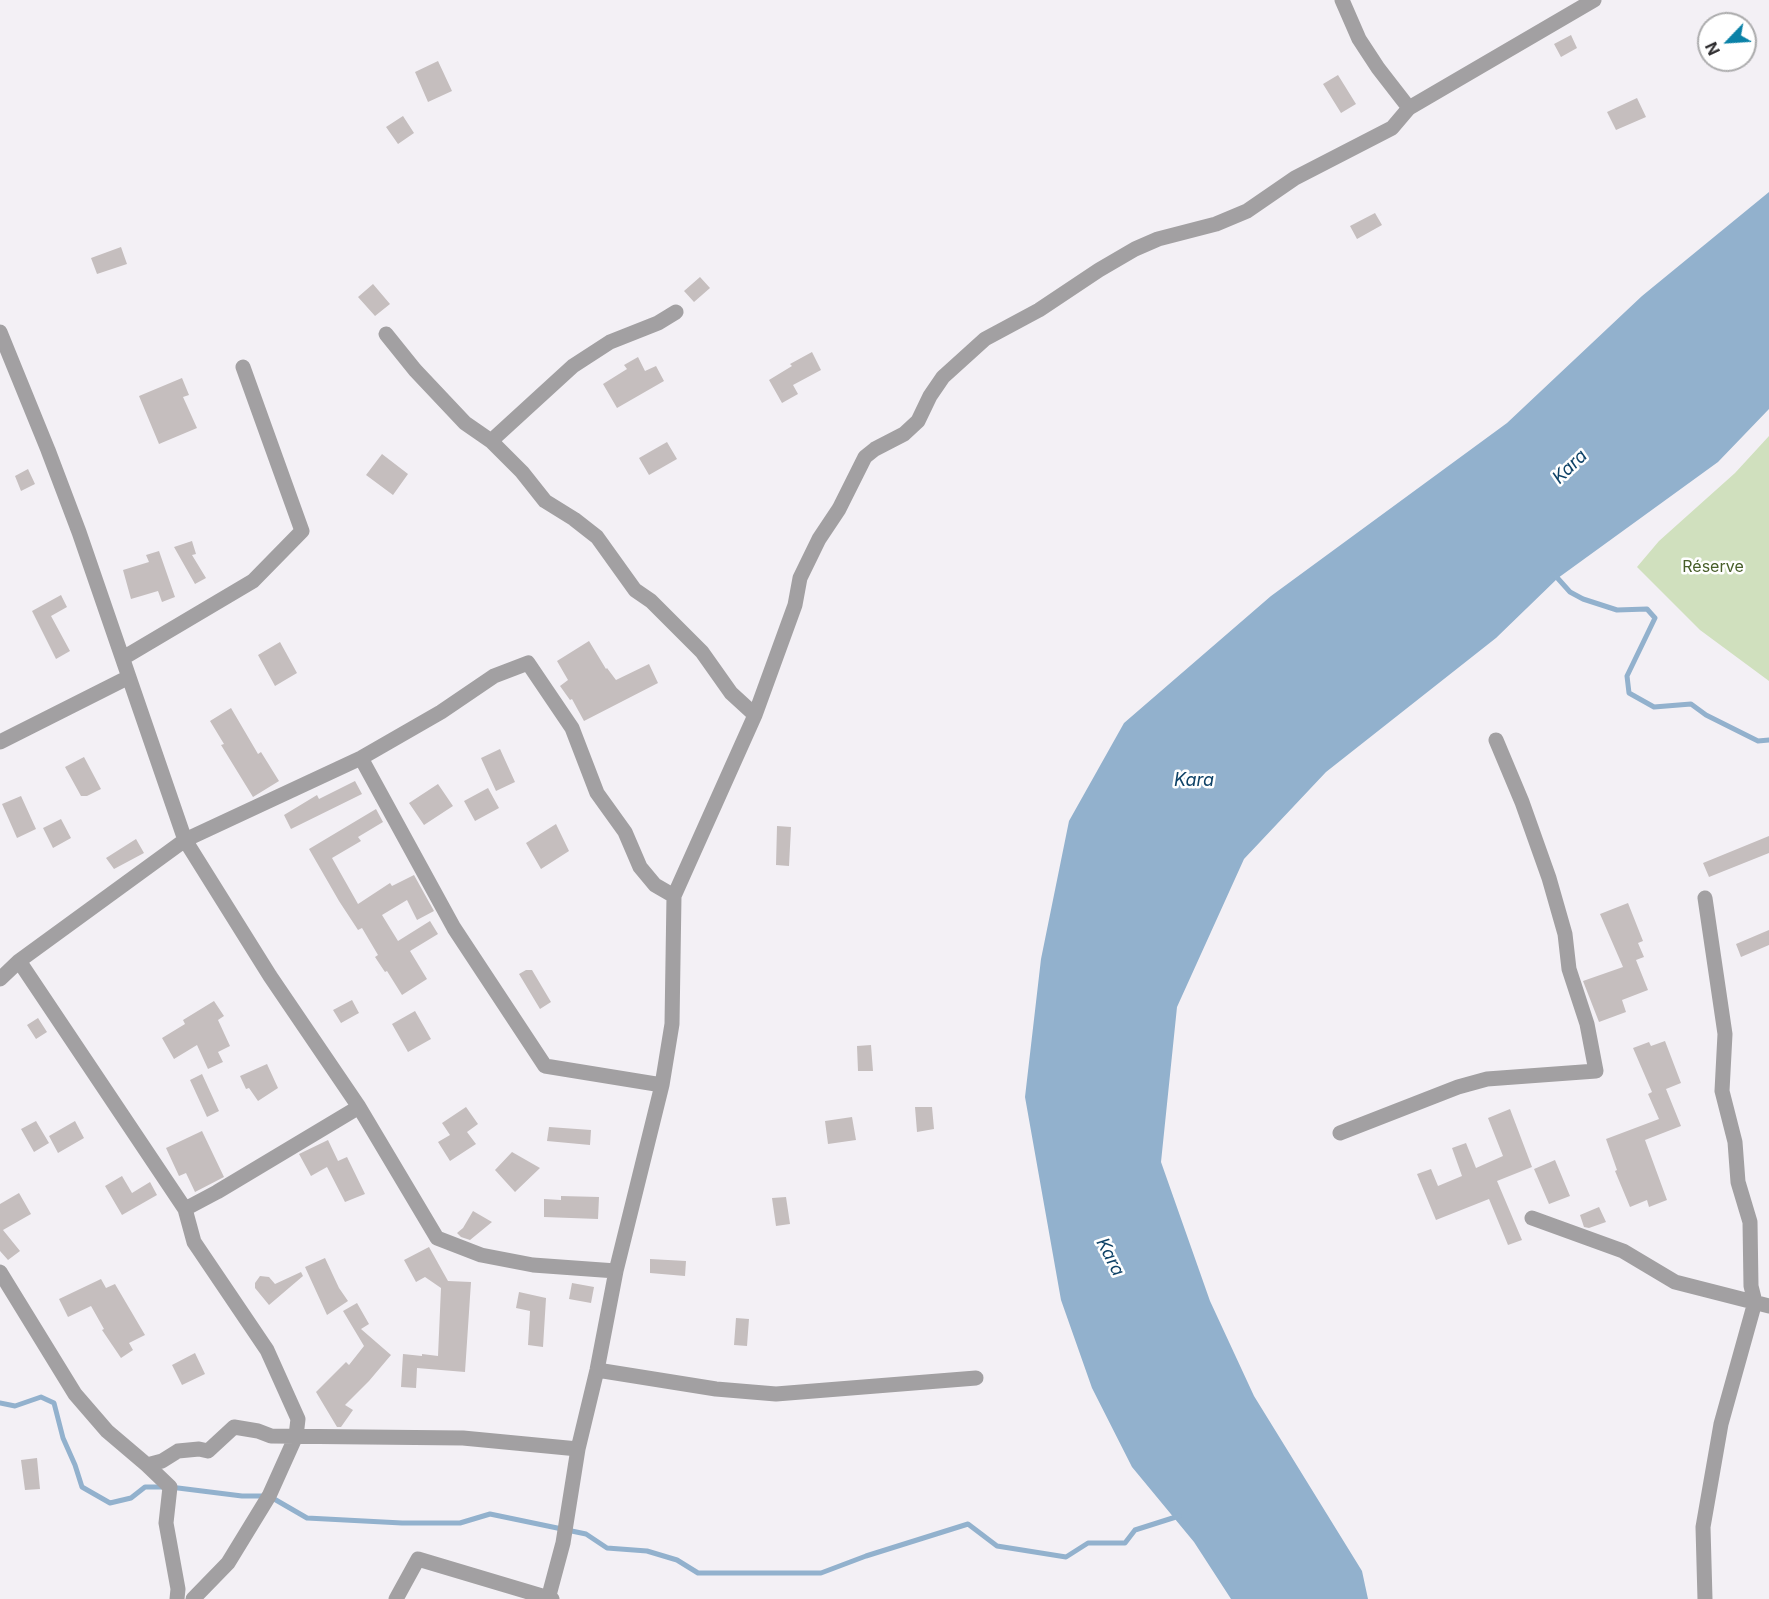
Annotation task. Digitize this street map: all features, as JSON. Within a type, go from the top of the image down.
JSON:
[{"type":"street","points":[[1342,0],[1359,39],[1409,108]]},
{"type":"street","points":[[396,1599],[418,1559],[549,1598],[563,1543],[578,1449],[597,1370],[616,1271],[662,1085],[672,1024],[674,897],[755,715],[795,605],[801,578],[819,539],[839,509],[865,457],[875,448],[904,434],[918,420],[943,377],[985,339],[1039,310],[1099,270],[1136,249],[1158,239],[1216,224],[1247,211],[1295,178],[1392,128],[1409,108],[1594,0]]},
{"type":"street","points":[[491,441],[573,366],[610,342],[658,323],[676,312]]},
{"type":"street","points":[[0,332],[48,450],[123,658],[185,840],[270,976],[358,1107],[437,1238],[481,1255],[533,1265],[616,1271]]},
{"type":"street","points":[[386,334],[415,370],[465,423],[491,441],[522,472],[545,501],[597,537],[635,591],[651,601],[702,652],[731,693],[755,715]]},
{"type":"street","points":[[123,658],[253,581],[302,531],[243,367]]},
{"type":"street","points":[[0,979],[19,962],[185,840],[361,758],[441,712],[494,676],[528,663],[572,728],[597,793],[625,832],[640,867],[655,885],[674,897]]},
{"type":"street","points":[[0,742],[129,677]]},
{"type":"street","points":[[1340,1133],[1458,1087],[1487,1079],[1596,1071],[1587,1024],[1569,969],[1565,934],[1549,879],[1522,802],[1496,740]]},
{"type":"street","points":[[361,758],[454,928],[544,1066],[662,1085]]},
{"type":"street","points":[[1705,898],[1725,1034],[1722,1091],[1735,1142],[1738,1182],[1750,1222],[1751,1286],[1762,1304]]},
{"type":"street","points":[[19,962],[185,1209],[194,1242],[267,1350],[298,1419],[296,1436],[269,1496],[228,1563],[193,1599]]},
{"type":"street","points":[[185,1209],[358,1107]]},
{"type":"street","points":[[1532,1218],[1623,1251],[1675,1282],[1762,1304]]},
{"type":"street","points":[[0,1272],[75,1394],[106,1431],[170,1487],[166,1523],[178,1589],[177,1599]]},
{"type":"street","points":[[1705,1599],[1703,1527],[1721,1424],[1762,1304]]},
{"type":"street","points":[[597,1370],[716,1389],[776,1394],[976,1378]]},
{"type":"street","points":[[147,1465],[162,1461],[178,1450],[208,1450],[234,1427],[272,1436],[463,1438],[578,1449]]},
{"type":"green space","name":"Réserve","points":[[1769,436],[1769,681],[1700,630],[1637,567],[1659,541],[1735,473]]},
{"type":"water","name":"Kara","points":[[1769,192],[1769,409],[1718,462],[1558,578],[1496,638],[1326,772],[1244,859],[1177,1007],[1161,1162],[1210,1301],[1254,1396],[1362,1571],[1368,1599],[1231,1599],[1194,1542],[1132,1467],[1092,1388],[1061,1300],[1025,1097],[1041,959],[1069,821],[1124,723],[1271,596],[1507,423],[1642,296]]},
{"type":"building","points":[[1571,35],[1577,48],[1561,57],[1554,44]]},
{"type":"building","points":[[438,61],[452,91],[428,102],[415,72]]},
{"type":"building","points":[[1338,75],[1356,104],[1341,113],[1323,84]]},
{"type":"building","points":[[1637,98],[1646,117],[1616,130],[1607,112]]},
{"type":"building","points":[[403,116],[414,133],[398,144],[386,127]]},
{"type":"building","points":[[1375,213],[1382,225],[1357,239],[1350,226]]},
{"type":"building","points":[[121,247],[127,264],[97,274],[91,258]]},
{"type":"building","points":[[700,277],[710,288],[694,302],[684,291]]},
{"type":"building","points":[[373,284],[390,304],[375,316],[358,297]]},
{"type":"building","points":[[812,352],[821,370],[793,385],[798,394],[782,403],[769,380],[792,366],[790,364]]},
{"type":"building","points":[[638,357],[645,371],[656,366],[664,381],[617,408],[603,384],[627,369],[624,365]]},
{"type":"building","points":[[182,378],[189,395],[183,397],[197,428],[159,444],[139,396]]},
{"type":"building","points":[[667,442],[677,459],[649,475],[639,458]]},
{"type":"building","points":[[382,454],[408,474],[393,495],[366,475]]},
{"type":"building","points":[[28,469],[35,484],[21,491],[15,476]]},
{"type":"building","points":[[192,541],[196,554],[192,555],[206,578],[195,584],[174,547]]},
{"type":"building","points":[[159,551],[175,597],[162,602],[158,591],[131,599],[123,570],[149,562],[146,555]]},
{"type":"building","points":[[61,595],[67,607],[51,616],[70,651],[56,659],[32,611]]},
{"type":"building","points":[[589,641],[606,669],[616,680],[649,664],[658,683],[584,721],[572,699],[570,700],[560,686],[568,680],[557,661]]},
{"type":"building","points":[[280,642],[297,673],[275,686],[258,655]]},
{"type":"building","points":[[231,708],[258,754],[261,752],[279,781],[253,797],[221,745],[224,744],[210,721]]},
{"type":"building","points":[[500,749],[515,782],[496,791],[481,758]]},
{"type":"building","points":[[84,757],[101,789],[87,796],[81,796],[65,767]]},
{"type":"building","points":[[355,781],[362,794],[291,829],[284,815],[317,795],[319,799]]},
{"type":"building","points":[[438,784],[453,806],[424,825],[409,803]]},
{"type":"building","points":[[488,788],[499,808],[475,821],[464,801]]},
{"type":"building","points":[[21,796],[36,829],[17,838],[2,804]]},
{"type":"building","points":[[376,809],[383,822],[358,837],[361,841],[332,858],[358,904],[390,883],[392,886],[414,875],[434,911],[417,920],[407,900],[382,915],[398,941],[430,921],[438,934],[410,951],[427,979],[402,995],[375,957],[378,955],[362,928],[358,930],[339,901],[309,849]]},
{"type":"building","points":[[61,819],[71,838],[53,848],[43,828]]},
{"type":"building","points":[[556,824],[569,851],[541,869],[526,843]]},
{"type":"building","points":[[777,826],[791,827],[789,866],[776,865]]},
{"type":"building","points":[[1769,836],[1769,853],[1709,877],[1703,863]]},
{"type":"building","points":[[136,839],[144,853],[114,869],[106,858]]},
{"type":"building","points":[[1628,903],[1643,941],[1638,943],[1644,957],[1636,960],[1648,990],[1622,1000],[1626,1012],[1599,1022],[1583,981],[1623,967],[1600,914]]},
{"type":"building","points":[[1769,930],[1769,945],[1741,957],[1736,944]]},
{"type":"building","points":[[532,970],[551,1002],[540,1009],[519,974]]},
{"type":"building","points":[[352,1000],[359,1013],[341,1023],[333,1010]]},
{"type":"building","points":[[214,1001],[224,1016],[218,1020],[230,1046],[218,1052],[223,1062],[208,1069],[197,1045],[174,1059],[162,1038],[185,1024],[183,1020]]},
{"type":"building","points":[[415,1011],[431,1039],[408,1052],[392,1024]]},
{"type":"building","points":[[38,1018],[47,1032],[36,1039],[27,1025]]},
{"type":"building","points":[[1665,1041],[1681,1083],[1666,1089],[1681,1126],[1645,1140],[1667,1200],[1649,1207],[1647,1200],[1630,1207],[1615,1171],[1617,1170],[1606,1139],[1659,1119],[1648,1094],[1652,1092],[1633,1048],[1649,1042],[1651,1046]]},
{"type":"building","points":[[871,1045],[873,1071],[858,1071],[857,1046]]},
{"type":"building","points":[[267,1064],[278,1088],[258,1101],[249,1088],[246,1089],[240,1076]]},
{"type":"building","points":[[202,1074],[219,1111],[207,1117],[190,1080]]},
{"type":"building","points":[[466,1107],[478,1124],[467,1132],[476,1144],[450,1161],[438,1142],[450,1135],[442,1123]]},
{"type":"building","points":[[915,1107],[932,1107],[934,1129],[917,1132]]},
{"type":"building","points":[[1510,1109],[1532,1167],[1497,1181],[1522,1240],[1508,1245],[1489,1199],[1436,1220],[1417,1174],[1431,1169],[1438,1186],[1462,1176],[1452,1148],[1466,1143],[1476,1168],[1503,1156],[1488,1118]]},
{"type":"building","points":[[852,1117],[856,1140],[828,1144],[825,1121]]},
{"type":"building","points":[[36,1121],[49,1143],[34,1152],[21,1129]]},
{"type":"building","points":[[75,1121],[84,1138],[58,1153],[49,1136]]},
{"type":"building","points":[[549,1127],[591,1130],[590,1145],[547,1141]]},
{"type":"building","points":[[202,1131],[224,1177],[195,1192],[186,1173],[179,1176],[166,1148]]},
{"type":"building","points":[[328,1140],[338,1161],[347,1157],[365,1194],[345,1202],[327,1167],[311,1176],[299,1154]]},
{"type":"building","points":[[512,1152],[540,1168],[515,1192],[495,1170]]},
{"type":"building","points":[[1555,1160],[1570,1196],[1549,1204],[1534,1169]]},
{"type":"building","points":[[122,1176],[132,1193],[150,1182],[157,1195],[122,1215],[105,1186]]},
{"type":"building","points":[[19,1193],[31,1214],[3,1230],[20,1251],[8,1260],[0,1251],[0,1204]]},
{"type":"building","points":[[561,1196],[599,1197],[598,1219],[544,1217],[544,1199],[561,1200]]},
{"type":"building","points":[[786,1197],[790,1224],[776,1226],[772,1198]]},
{"type":"building","points":[[1599,1207],[1606,1222],[1589,1228],[1584,1227],[1580,1215]]},
{"type":"building","points":[[473,1211],[492,1222],[470,1240],[457,1233],[463,1228]]},
{"type":"building","points":[[429,1247],[448,1281],[471,1282],[465,1372],[417,1368],[416,1388],[401,1387],[403,1354],[438,1356],[441,1288],[425,1277],[416,1282],[404,1260]]},
{"type":"building","points":[[325,1258],[339,1288],[348,1301],[327,1315],[305,1267]]},
{"type":"building","points":[[650,1259],[686,1261],[685,1276],[650,1273]]},
{"type":"building","points":[[301,1272],[303,1276],[269,1305],[255,1288],[255,1283],[260,1276],[269,1277],[275,1284]]},
{"type":"building","points":[[101,1279],[106,1288],[115,1284],[145,1335],[129,1343],[133,1350],[121,1358],[102,1330],[104,1329],[91,1306],[68,1317],[59,1299]]},
{"type":"building","points":[[572,1283],[594,1287],[591,1303],[569,1299]]},
{"type":"building","points":[[519,1292],[546,1298],[543,1347],[528,1345],[530,1311],[516,1308]]},
{"type":"building","points":[[357,1303],[369,1324],[361,1329],[391,1355],[345,1405],[353,1410],[341,1427],[337,1427],[316,1392],[346,1362],[349,1365],[364,1346],[343,1311]]},
{"type":"building","points":[[736,1318],[749,1319],[747,1346],[734,1345]]},
{"type":"building","points":[[195,1353],[205,1374],[182,1385],[172,1365]]},
{"type":"building","points":[[37,1458],[40,1489],[25,1490],[21,1460]]},
{"type":"waterway","points":[[1553,573],[1570,592],[1583,599],[1617,610],[1647,609],[1655,618],[1627,676],[1629,693],[1654,707],[1691,704],[1706,715],[1758,741],[1769,740]]},
{"type":"waterway","points":[[0,1403],[15,1406],[41,1397],[54,1403],[63,1438],[82,1487],[110,1503],[131,1498],[145,1487],[170,1487],[242,1496],[269,1496],[307,1518],[402,1523],[460,1523],[490,1514],[586,1534],[607,1548],[647,1551],[677,1560],[698,1573],[821,1573],[866,1556],[968,1524],[997,1546],[1066,1557],[1088,1543],[1125,1543],[1135,1530],[1179,1516]]}]
